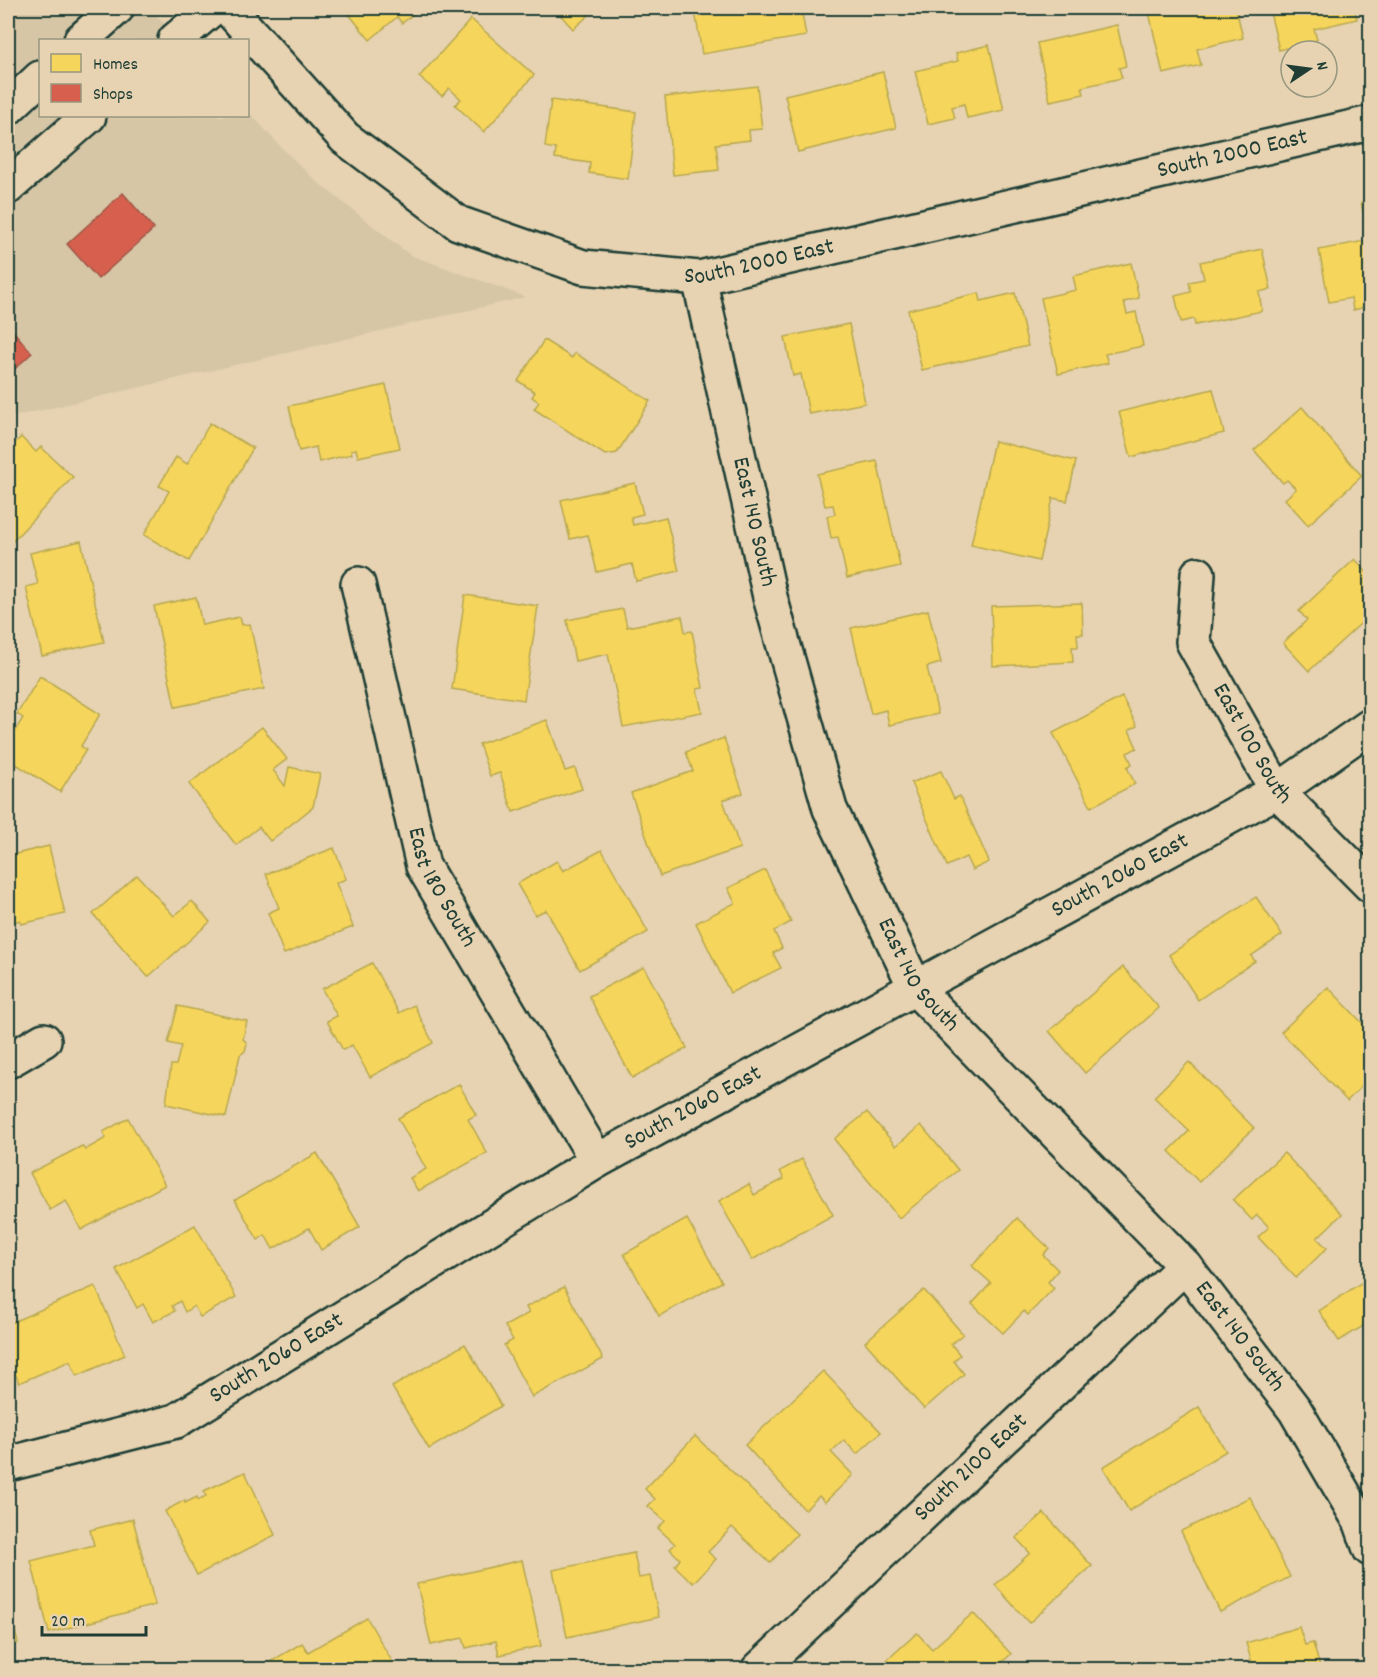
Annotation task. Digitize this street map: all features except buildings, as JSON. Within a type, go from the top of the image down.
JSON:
[{"type":"street","points":[[82,39],[117,8]]},
{"type":"street","points":[[176,39],[213,8]]},
{"type":"street","name":"South 2000 East","points":[[228,8],[345,138],[459,223],[583,267],[699,278],[1371,123]]},
{"type":"street","points":[[8,108],[39,79]]},
{"type":"street","points":[[8,187],[87,117]]},
{"type":"street","name":"East 140 South","points":[[699,278],[770,597],[830,809],[916,989],[1185,1266],[1295,1410],[1361,1523],[1371,1549]]},
{"type":"street","name":"East 100 South","points":[[1198,574],[1193,642],[1278,791],[1371,885]]},
{"type":"street","name":"East 180 South","points":[[358,584],[423,866],[597,1161]]},
{"type":"street","name":"South 2060 East","points":[[8,1464],[176,1421],[597,1161],[1278,791],[1371,726]]},
{"type":"street","points":[[8,1061],[44,1040]]},
{"type":"street","name":"South 2100 East","points":[[758,1670],[1185,1266]]},
{"type":"shaded area","points":[[8,8],[149,8],[180,39],[39,39],[39,117],[249,117],[249,112],[316,181],[410,255],[526,297],[8,418]]}]
